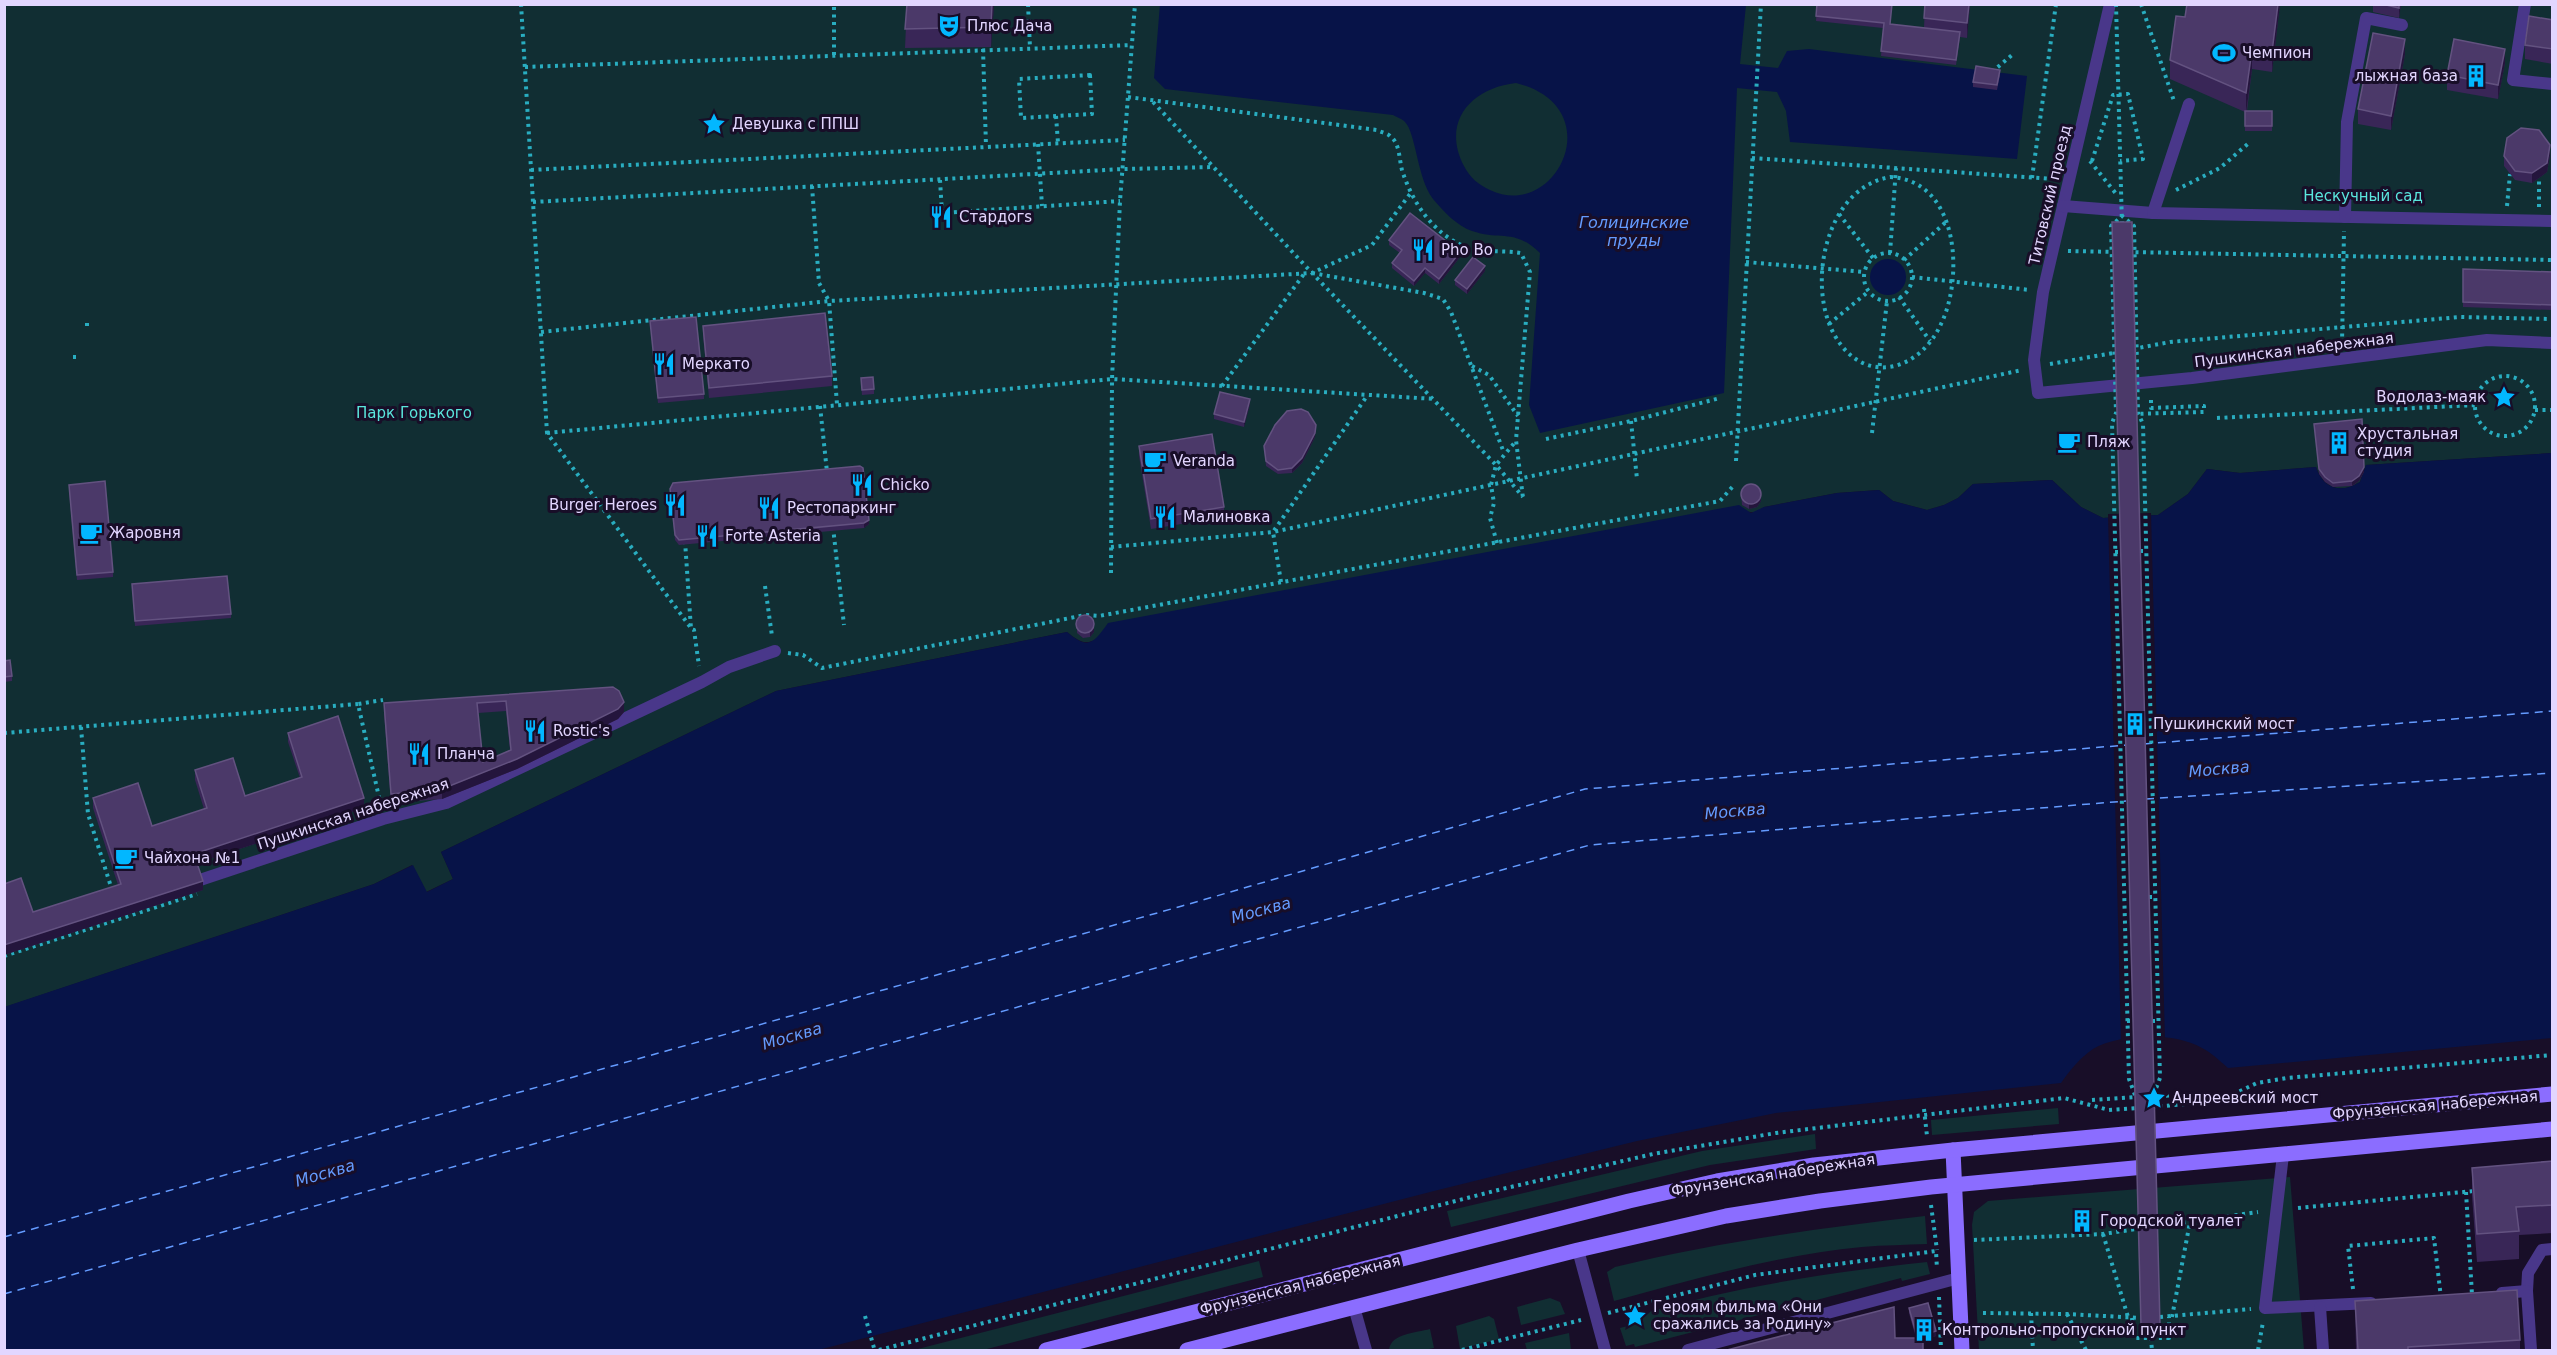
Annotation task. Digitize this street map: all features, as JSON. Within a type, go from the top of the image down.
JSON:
[{"type":"main road","name":"Фрунзенская набережная","points":[[1046,1350],[1629,1201],[1717,1181],[1814,1166],[1953,1149],[2553,1094]]},
{"type":"main road","points":[[1186,1350],[1578,1250],[1726,1216],[1820,1201],[1955,1186],[2553,1129]]},
{"type":"main road","points":[[1953,1149],[1962,1350]]},
{"type":"lane","name":"Титовский проезд","points":[[2038,393],[2034,360],[2043,292],[2110,4]]},
{"type":"lane","points":[[2525,4],[2513,80],[2553,84]]},
{"type":"lane","points":[[2345,217],[2347,122],[2366,18],[2402,25]]},
{"type":"lane","points":[[2153,213],[2189,104]]},
{"type":"lane","points":[[2062,206],[2125,213],[2553,221]]},
{"type":"lane","name":"Пушкинская набережная","points":[[2038,393],[2192,378],[2487,340],[2553,343]]},
{"type":"lane","name":"Пушкинская набережная","points":[[200,880],[383,819],[446,803],[729,668],[775,651]]},
{"type":"lane","points":[[2283,1155],[2265,1308],[2387,1302]]},
{"type":"lane","points":[[2532,1350],[2527,1291],[2528,1273],[2542,1250],[2553,1249]]},
{"type":"lane","points":[[1578,1250],[1605,1350]]},
{"type":"lane","points":[[1688,1350],[1959,1278]]},
{"type":"lane","points":[[2472,1295],[2527,1291]]},
{"type":"lane","points":[[2320,1306],[2324,1350]]},
{"type":"lane","points":[[1354,1307],[1366,1350]]},
{"type":"path","points":[[521,4],[547,433],[691,629],[694,630],[702,682]]},
{"type":"path","points":[[834,4],[834,55]]},
{"type":"path","points":[[1028,4],[1030,48]]},
{"type":"path","points":[[1110,573],[1112,379],[1120,201],[1135,4]]},
{"type":"path","points":[[1736,461],[1761,4]]},
{"type":"path","points":[[2032,178],[2056,4]]},
{"type":"path","points":[[2116,4],[2120,160],[2125,213],[2122,226]]},
{"type":"path","points":[[2141,4],[2182,124]]},
{"type":"path","points":[[525,67],[1132,45]]},
{"type":"path","points":[[983,49],[986,146]]},
{"type":"path","points":[[1990,73],[2012,55]]},
{"type":"path","points":[[1090,75],[1092,114],[1056,116],[1021,118],[1019,79],[1090,75]]},
{"type":"path","points":[[2120,160],[2143,159],[2128,94],[2113,95],[2092,161],[2134,226],[2137,413],[2143,424],[2160,1078],[2154,1094]]},
{"type":"path","points":[[1128,97],[1377,130],[1390,136],[1397,147],[1410,194],[1419,211],[1432,223],[1463,246],[1481,251],[1521,253],[1530,272],[1516,440],[1523,498],[1510,480],[1435,399],[1312,273],[1152,101]]},
{"type":"path","points":[[1056,116],[1058,142]]},
{"type":"path","points":[[531,170],[1125,140]]},
{"type":"path","points":[[2159,198],[2220,168],[2250,142]]},
{"type":"path","points":[[1038,144],[1042,206]]},
{"type":"path","points":[[1752,158],[2069,180]]},
{"type":"path","points":[[533,202],[1123,169],[1214,167]]},
{"type":"path","points":[[1890,253],[1896,168]]},
{"type":"path","points":[[2506,220],[2510,174]]},
{"type":"path","points":[[1895,178],[1909,180],[1922,188],[1939,206],[1947,221],[1953,245],[1951,282],[1945,315],[1930,341],[1910,359],[1895,366],[1879,368],[1868,366],[1854,357],[1837,338],[1829,324],[1823,299],[1824,269],[1832,229],[1839,214],[1862,190],[1882,179],[1895,178]]},
{"type":"path","points":[[2539,178],[2539,220]]},
{"type":"path","points":[[940,179],[942,213],[1120,201]]},
{"type":"path","points":[[812,186],[819,283],[828,301],[837,404]]},
{"type":"path","points":[[1312,273],[1372,245],[1410,194]]},
{"type":"path","points":[[2125,213],[2111,226],[2117,413],[2112,423],[2118,552],[2127,1021],[2129,1079],[2135,1095]]},
{"type":"path","points":[[1839,214],[1873,258]]},
{"type":"path","points":[[2342,359],[2345,217]]},
{"type":"path","points":[[1904,260],[1947,221]]},
{"type":"path","points":[[2053,250],[2553,260]]},
{"type":"path","points":[[1890,253],[1904,260],[1912,277],[1908,290],[1899,297],[1887,301],[1879,299],[1869,291],[1864,280],[1865,272],[1873,258],[1890,253]]},
{"type":"path","points":[[1746,262],[1865,272]]},
{"type":"path","points":[[1221,386],[1305,273]]},
{"type":"path","points":[[541,332],[828,301],[1312,273],[1424,293],[1443,299],[1451,312],[1504,453]]},
{"type":"path","points":[[1912,277],[2043,292]]},
{"type":"path","points":[[1829,324],[1869,291]]},
{"type":"path","points":[[1899,297],[1930,341]]},
{"type":"path","points":[[1872,433],[1887,301]]},
{"type":"path","points":[[1111,547],[1273,532],[2035,367],[2170,342],[2460,316],[2553,319]]},
{"type":"path","points":[[1471,366],[1489,375],[1518,416]]},
{"type":"path","points":[[2504,376],[2521,381],[2528,387],[2533,394],[2535,410],[2529,424],[2517,434],[2503,436],[2488,431],[2478,420],[2475,405],[2480,390],[2486,383],[2504,376]]},
{"type":"path","points":[[547,433],[1112,379],[1435,399]]},
{"type":"path","points":[[1281,582],[1273,532],[1367,396]]},
{"type":"path","points":[[1546,438],[1631,421],[1720,398]]},
{"type":"path","points":[[2130,414],[2204,412],[2204,406],[2151,408],[2151,399]]},
{"type":"path","points":[[2217,418],[2475,405]]},
{"type":"path","points":[[820,406],[828,474]]},
{"type":"path","points":[[2535,410],[2553,410]]},
{"type":"path","points":[[1631,421],[1637,479]]},
{"type":"path","points":[[1497,543],[1490,518],[1494,503],[1491,485],[1496,465],[1516,440]]},
{"type":"path","points":[[765,586],[775,651],[803,655],[822,668],[1085,615],[1099,616],[1720,501],[1734,485]]},
{"type":"path","points":[[833,519],[844,625]]},
{"type":"path","points":[[684,533],[691,629]]},
{"type":"path","points":[[2140,551],[2146,551]]},
{"type":"path","points":[[4,733],[358,704],[382,700]]},
{"type":"path","points":[[358,704],[383,819]]},
{"type":"path","points":[[81,727],[88,814],[114,897]]},
{"type":"path","points":[[2149,897],[2155,897]]},
{"type":"path","points":[[2124,898],[2130,898]]},
{"type":"path","points":[[2152,1021],[2158,1020]]},
{"type":"path","points":[[2127,1021],[2133,1021]]},
{"type":"path","points":[[2092,1100],[2177,1095]]},
{"type":"path","points":[[1924,1109],[1927,1136]]},
{"type":"path","points":[[2298,1208],[2477,1191]]},
{"type":"path","points":[[2466,1192],[2472,1295]]},
{"type":"path","points":[[1931,1205],[1936,1251]]},
{"type":"path","points":[[1973,1240],[2103,1234],[2258,1212]]},
{"type":"path","points":[[2103,1234],[2130,1318],[2134,1338],[2169,1338],[2190,1222]]},
{"type":"path","points":[[2354,1305],[2348,1246],[2434,1238],[2441,1298]]},
{"type":"path","points":[[1462,1350],[1755,1275],[1936,1251],[1944,1241]]},
{"type":"path","points":[[2160,1317],[2265,1308],[2258,1350]]},
{"type":"path","points":[[1983,1313],[2141,1318]]},
{"type":"path","points":[[2031,1313],[2033,1350]]},
{"type":"path","points":[[2067,1314],[2086,1350]]},
{"type":"path","points":[[865,1316],[874,1348]]},
{"type":"path","points":[[2150,1330],[2152,1350]]},
{"type":"green space","name":"Парк Горького","points":[[4,5],[2552,5],[2552,453],[2366,465],[2360,482],[2346,488],[2328,485],[2316,467],[2240,473],[2207,469],[2188,494],[2158,515],[2103,518],[2081,507],[2052,480],[1973,484],[1958,498],[1927,510],[1893,501],[1879,490],[1837,493],[1764,507],[1754,512],[1743,509],[1088,642],[1077,640],[1067,632],[776,691],[441,852],[453,879],[426,892],[412,865],[374,884],[5,1007]]},
{"type":"green space","points":[[2058,1108],[2059,1124],[1932,1135],[1931,1120]]},
{"type":"green space","points":[[1815,1134],[1816,1149],[1710,1165],[1451,1227],[1447,1211],[1702,1151]]},
{"type":"green space","points":[[2290,1177],[2304,1350],[1979,1350],[1972,1225],[1974,1212],[1988,1201]]},
{"type":"green space","points":[[1925,1216],[1927,1244],[1862,1247],[1799,1256],[1675,1284],[1614,1301],[1607,1272],[1615,1267],[1653,1258],[1730,1243]]},
{"type":"green space","points":[[1259,1261],[1263,1277],[983,1350],[914,1350]]},
{"type":"green space","points":[[1927,1262],[1930,1274],[1902,1281],[1901,1278],[1635,1347],[1634,1344],[1626,1346],[1620,1328],[1643,1322],[1641,1314],[1747,1288]]},
{"type":"green space","points":[[1550,1298],[1560,1302],[1565,1314],[1521,1325],[1517,1307]]},
{"type":"green space","points":[[1489,1316],[1494,1319],[1499,1339],[1460,1349],[1456,1326]]},
{"type":"green space","points":[[1430,1329],[1434,1348],[1389,1350],[1394,1340],[1399,1337]]},
{"type":"green space","points":[[1569,1333],[1571,1350],[1527,1350],[1525,1343]]},
{"type":"water","name":"Голицинские пруды","points":[[1160,4],[1746,5],[1740,64],[1778,68],[1787,51],[1809,49],[2027,76],[2017,159],[1790,142],[1786,111],[1777,92],[1737,88],[1724,393],[1540,433],[1529,405],[1540,253],[1523,240],[1482,234],[1466,229],[1446,213],[1433,199],[1423,180],[1412,136],[1404,121],[1393,115],[1165,89],[1154,78]],"holes":[[[1516,83],[1545,96],[1562,114],[1567,136],[1564,157],[1553,177],[1535,190],[1514,196],[1490,190],[1472,178],[1458,150],[1456,135],[1458,122],[1464,110],[1486,92]]]},
{"type":"water","points":[[1888,259],[1901,264],[1906,277],[1901,290],[1888,295],[1875,290],[1870,277],[1875,264]]},
{"type":"water","name":"Москва","points":[[2552,453],[2552,1038],[2228,1068],[2206,1050],[2191,1043],[2163,1037],[2132,1037],[2093,1049],[2076,1064],[2061,1083],[1776,1113],[1637,1141],[818,1350],[5,1350],[4,1007],[374,884],[413,865],[427,892],[453,879],[441,852],[776,691],[1067,632],[1085,643],[1094,640],[1108,623],[1739,505],[1751,513],[1764,507],[1837,493],[1879,490],[1893,501],[1927,510],[1958,498],[1973,484],[2052,480],[2081,507],[2103,518],[2158,515],[2188,494],[2207,469],[2240,473],[2316,467],[2328,485],[2346,488],[2360,482],[2366,465]]},
{"type":"pier","points":[[2151,513],[2165,1041],[2144,1039],[2121,1042],[2108,514]]},
{"type":"building","points":[[907,4],[992,4],[991,27],[905,29]]},
{"type":"building","points":[[1817,4],[1892,4],[1890,24],[1960,32],[1956,60],[1881,51],[1884,23],[1816,16]]},
{"type":"building","points":[[1925,4],[1969,4],[1967,23],[1924,18]]},
{"type":"building","name":"Чемпион","points":[[2187,4],[2278,4],[2272,52],[2252,50],[2246,93],[2170,60],[2176,16],[2185,17]]},
{"type":"building","points":[[2382,4],[2399,4],[2399,8]]},
{"type":"building","points":[[2529,16],[2553,20],[2553,49],[2525,45]]},
{"type":"building","points":[[2373,33],[2405,39],[2391,116],[2358,109]]},
{"type":"building","points":[[2454,39],[2505,49],[2498,85],[2447,75]]},
{"type":"building","points":[[1976,66],[2000,70],[1997,85],[1973,82]]},
{"type":"building","points":[[2245,111],[2272,111],[2272,126],[2245,126]]},
{"type":"building","points":[[2521,128],[2539,130],[2550,145],[2547,163],[2532,173],[2515,171],[2504,156],[2507,138]]},
{"type":"building","name":"Pho Bo","points":[[1410,213],[1460,252],[1439,279],[1425,268],[1414,281],[1392,263],[1402,250],[1389,240]]},
{"type":"building","name":"Пушкинский мост","points":[[2112,222],[2132,222],[2160,1325],[2141,1325]]},
{"type":"building","points":[[1473,257],[1485,266],[1467,289],[1455,280]]},
{"type":"building","points":[[2463,269],[2553,272],[2553,305],[2463,302]]},
{"type":"building","points":[[825,313],[832,376],[709,388],[703,326]]},
{"type":"building","points":[[696,317],[704,394],[658,398],[650,321]]},
{"type":"building","points":[[873,377],[874,389],[862,390],[861,378]]},
{"type":"building","points":[[1220,392],[1250,399],[1244,422],[1214,414]]},
{"type":"building","points":[[1301,409],[1308,412],[1316,425],[1315,433],[1302,458],[1292,468],[1278,470],[1266,461],[1264,446],[1275,425],[1287,411]]},
{"type":"building","name":"Хрустальная студия","points":[[2362,419],[2364,467],[2359,476],[2352,481],[2333,483],[2319,469],[2314,424]]},
{"type":"building","points":[[1212,434],[1224,507],[1151,519],[1139,446]]},
{"type":"building","name":"Рестопаркинг","points":[[860,466],[863,468],[869,520],[864,523],[679,540],[675,535],[670,489],[673,483]]},
{"type":"building","name":"Жаровня","points":[[105,481],[113,572],[77,575],[69,485]]},
{"type":"building","points":[[1751,484],[1758,487],[1761,494],[1758,501],[1751,504],[1744,501],[1741,494],[1744,487]]},
{"type":"building","points":[[227,576],[231,614],[135,621],[132,584]]},
{"type":"building","points":[[1085,615],[1091,618],[1094,624],[1091,630],[1085,633],[1079,630],[1076,624],[1079,618]]},
{"type":"building","points":[[10,660],[12,676],[4,677],[4,661]]},
{"type":"building","points":[[613,687],[619,691],[624,702],[618,709],[517,759],[442,789],[391,794],[384,703]],"holes":[[[506,701],[511,750],[483,762],[477,703]]]},
{"type":"building","points":[[338,716],[364,798],[194,854],[203,881],[4,945],[4,884],[21,878],[33,912],[121,884],[93,798],[138,783],[152,826],[207,808],[195,770],[233,758],[245,796],[302,777],[288,733]]},
{"type":"building","points":[[2553,1161],[2553,1205],[2516,1207],[2519,1231],[2477,1234],[2472,1168]]},
{"type":"building","points":[[2090,1212],[2090,1219],[2074,1220],[2074,1213]]},
{"type":"building","points":[[2517,1290],[2520,1340],[2408,1347],[2408,1350],[2358,1350],[2355,1301]]},
{"type":"building","name":"Контрольно-пропускной пункт","points":[[1928,1303],[1936,1331],[1917,1337],[1909,1308]]},
{"type":"building","points":[[1894,1307],[1895,1338],[1923,1338],[1923,1350],[1727,1350]]},
{"type":"ferry route","points":[[2144,744],[2552,711]]},
{"type":"ferry route","points":[[4,1237],[1182,906],[1585,789],[2127,745]]},
{"type":"ferry route","points":[[2146,799],[2552,773]]},
{"type":"ferry route","points":[[4,1294],[1590,845],[2126,801]]},
{"type":"place","name":"Плюс Дача","points":[[949,26]]},
{"type":"place","name":"Чемпион","points":[[2224,53]]},
{"type":"place","name":"лыжная база","points":[[2476,76]]},
{"type":"place","name":"Девушка с ППШ","points":[[714,124]]},
{"type":"place","name":"Стардогs","points":[[941,217]]},
{"type":"place","name":"Pho Bo","points":[[1423,250]]},
{"type":"place","name":"Меркато","points":[[664,364]]},
{"type":"place","name":"Водолаз-маяк","points":[[2504,397]]},
{"type":"place","name":"Пляж","points":[[2069,442]]},
{"type":"place","name":"Хрустальная студия","points":[[2339,443]]},
{"type":"place","name":"Veranda","points":[[1155,461]]},
{"type":"place","name":"Chicko","points":[[862,485]]},
{"type":"place","name":"Burger Heroes","points":[[675,505]]},
{"type":"place","name":"Рестопаркинг","points":[[769,508]]},
{"type":"place","name":"Малиновка","points":[[1165,517]]},
{"type":"place","name":"Жаровня","points":[[91,533]]},
{"type":"place","name":"Forte Asteria","points":[[707,536]]},
{"type":"place","name":"Пушкинский мост","points":[[2135,724]]},
{"type":"place","name":"Rostic's","points":[[535,731]]},
{"type":"place","name":"Планча","points":[[419,754]]},
{"type":"place","name":"Чайхона №1","points":[[126,858]]},
{"type":"place","name":"Андреевский мост","points":[[2154,1098]]},
{"type":"place","name":"Городской туалет","points":[[2082,1221]]},
{"type":"place","name":"Героям фильма «Они сражались за Родину»","points":[[1635,1316]]},
{"type":"place","name":"Контрольно-пропускной пункт","points":[[1924,1330]]},
{"type":"park label","name":"Нескучный сад","points":[[2363,196]]}]
